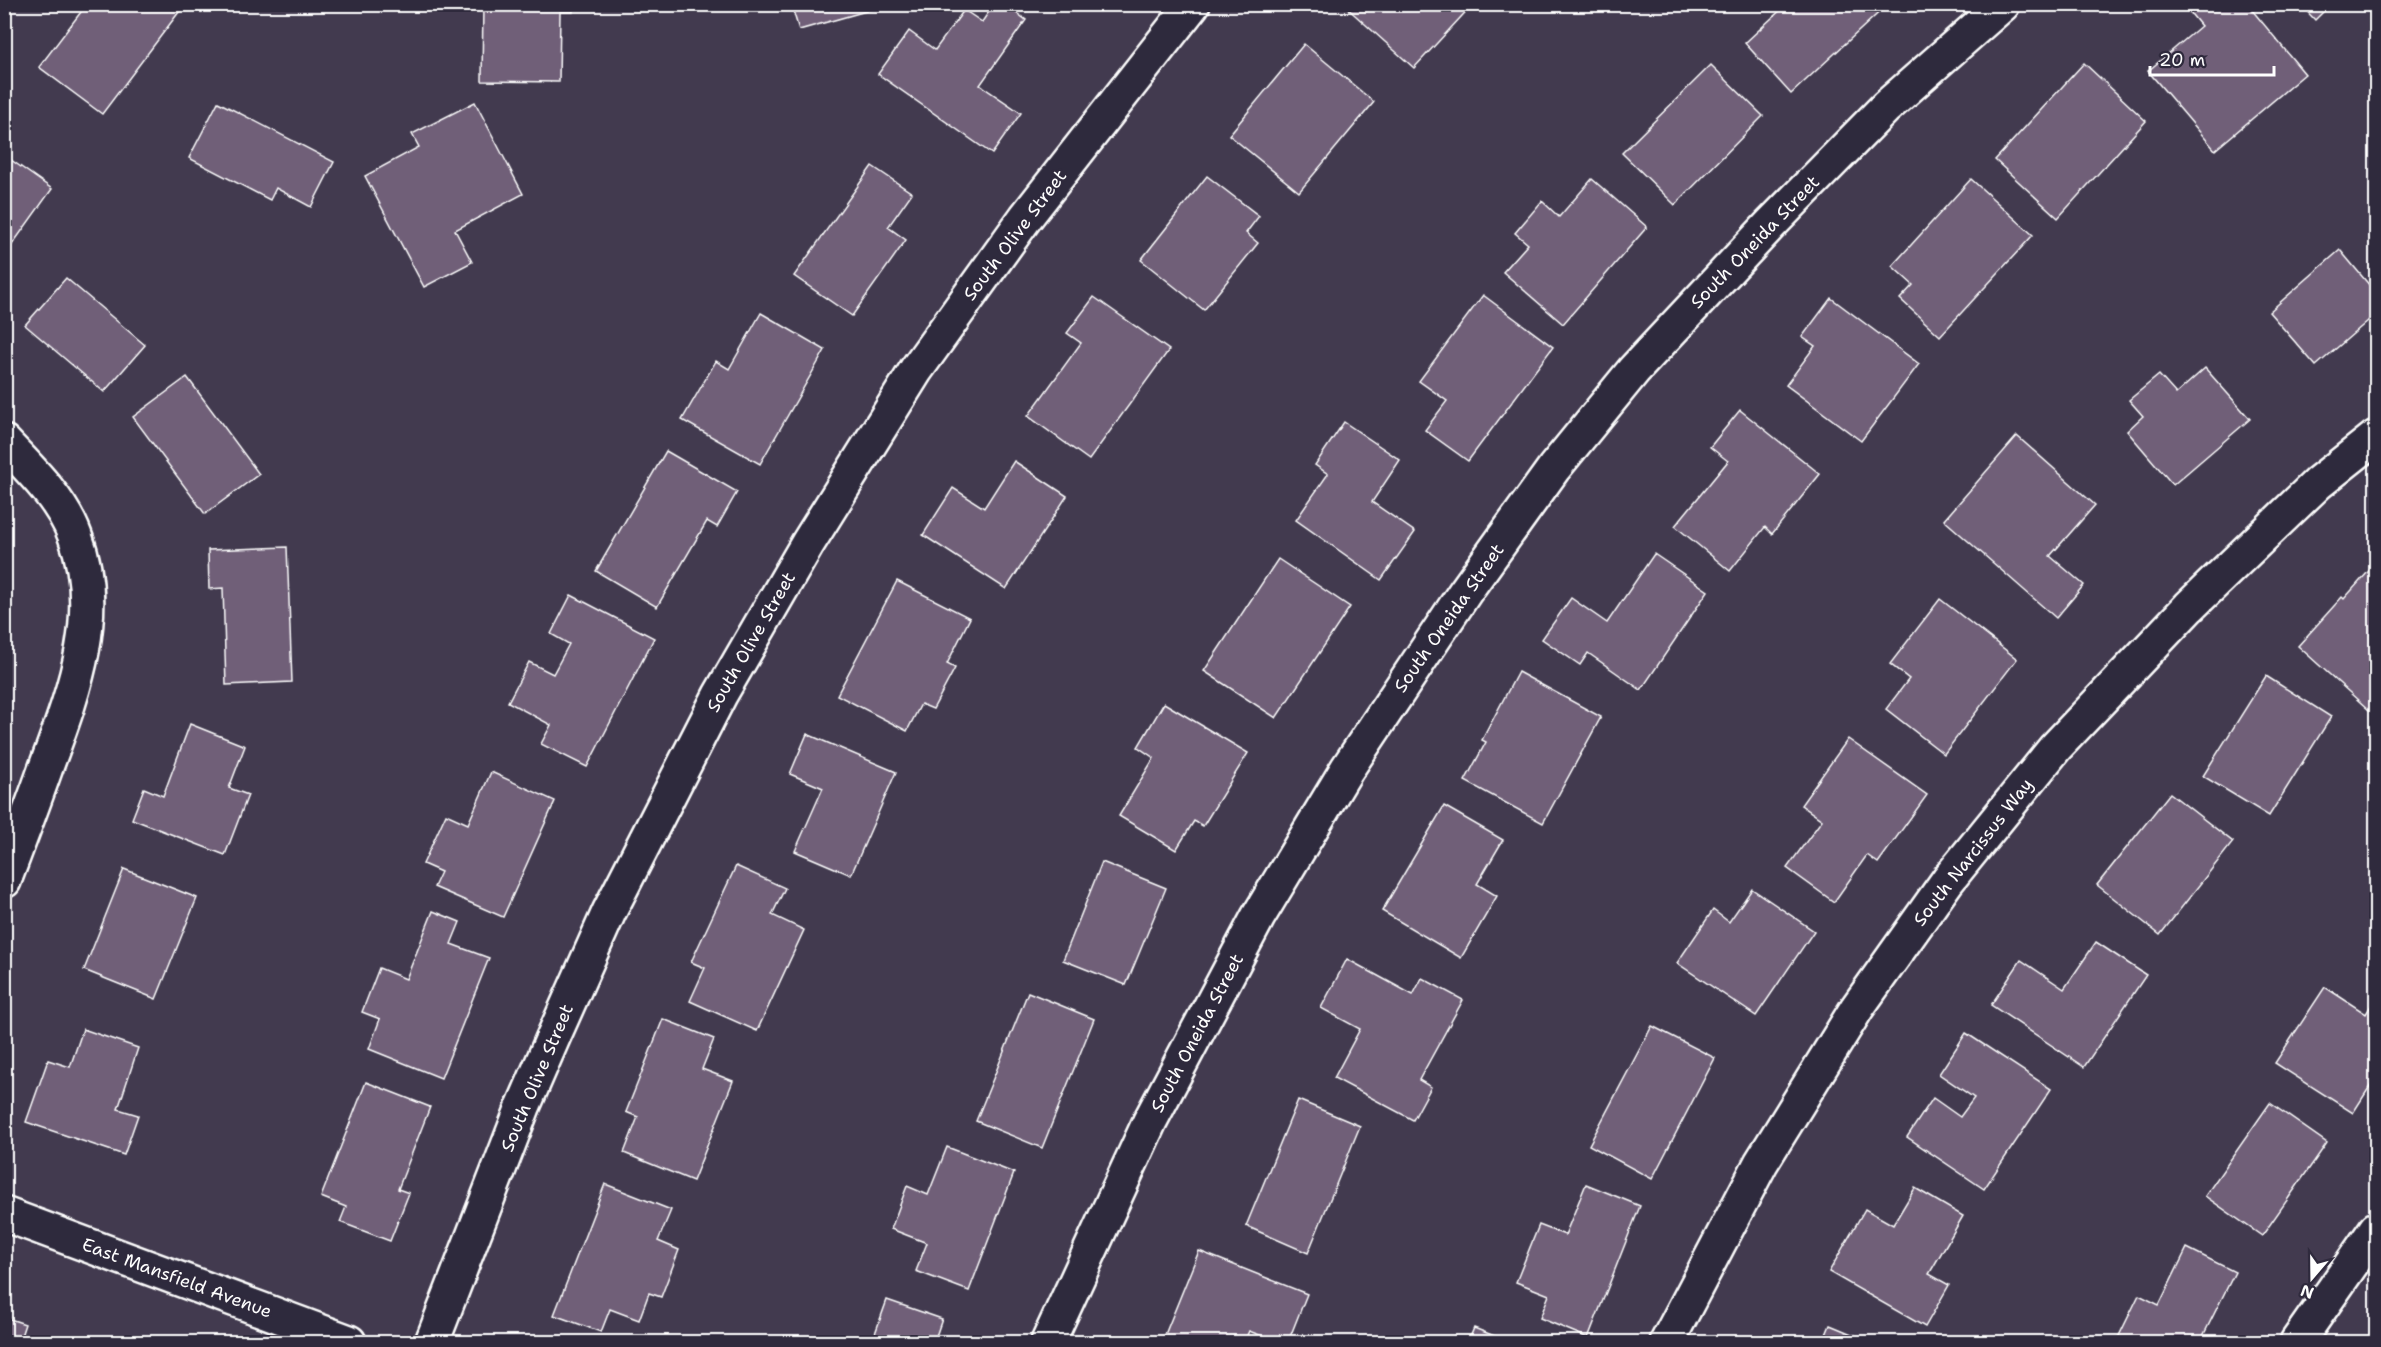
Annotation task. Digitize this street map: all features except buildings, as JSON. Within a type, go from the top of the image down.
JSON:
[{"type":"street","name":"South Oneida Street","points":[[1048,1342],[1150,1121],[1258,916],[1347,768],[1465,592],[1554,468],[1634,370],[1770,225],[1886,107],[2003,4]]},
{"type":"street","name":"South Olive Street","points":[[432,1342],[523,1107],[561,1019],[645,838],[720,695],[808,543],[916,370],[1026,217],[1187,6]]},
{"type":"street","name":"South Narcissus Way","points":[[1667,1342],[1761,1163],[1857,1008],[1948,880],[2055,748],[2189,607],[2318,483],[2376,436]]},
{"type":"street","points":[[4,442],[52,498],[75,535],[82,564],[87,612],[81,658],[75,682],[61,727],[4,881]]},
{"type":"street","name":"East Mansfield Avenue","points":[[4,1214],[349,1342]]},
{"type":"street","points":[[2297,1342],[2376,1229]]}]
